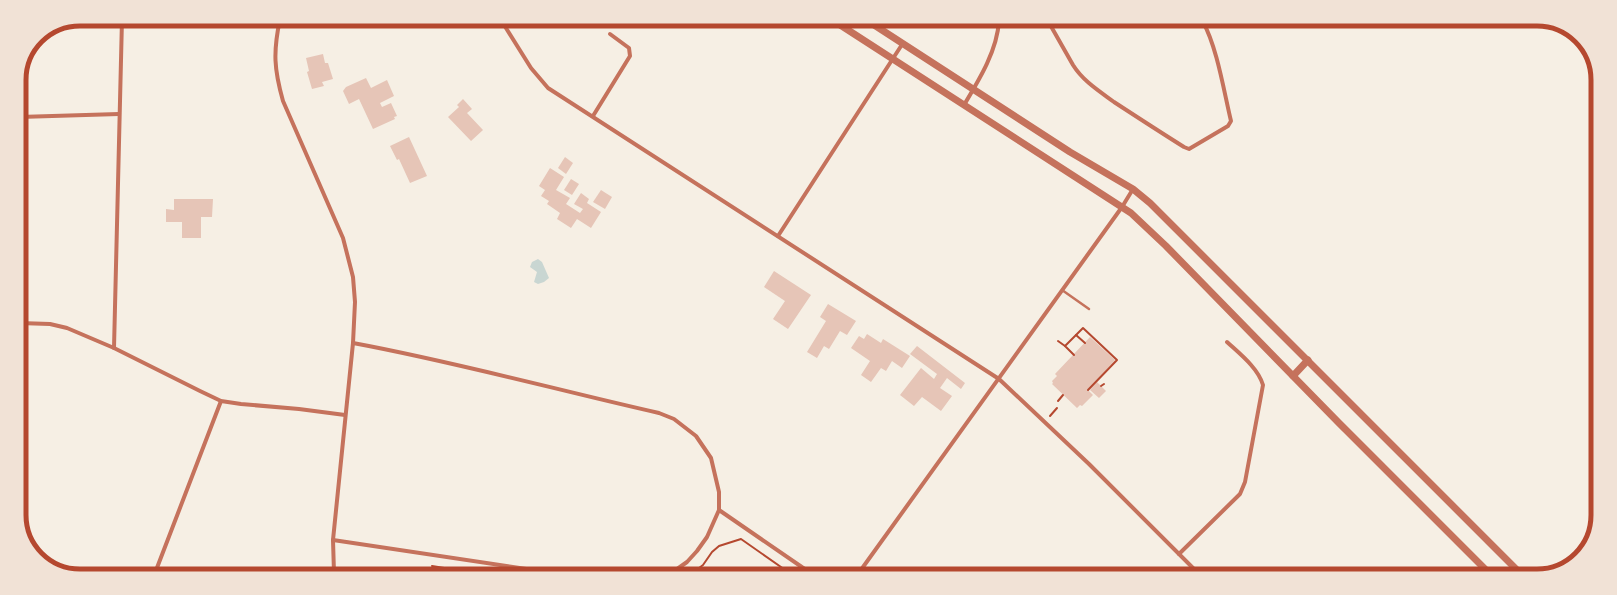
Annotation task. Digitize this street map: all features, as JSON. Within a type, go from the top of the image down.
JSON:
[{"type":"street","points":[[114,348],[122,26]]},
{"type":"street","points":[[279,26],[274,61],[283,101],[344,238],[353,277],[355,302],[353,343],[334,540],[334,569]]},
{"type":"street","points":[[505,26],[531,68],[548,88],[999,379],[1046,422],[1194,569]]},
{"type":"street","points":[[842,26],[1122,208],[1145,225],[1485,569]]},
{"type":"street","points":[[876,26],[974,88],[1070,152],[1132,189],[1150,202],[1516,569]]},
{"type":"street","points":[[964,105],[992,51],[999,26]]},
{"type":"street","points":[[1051,26],[1077,72],[1092,86],[1138,118],[1189,149],[1228,126],[1231,121],[1210,38],[1205,26]]},
{"type":"street","points":[[593,116],[630,56],[630,48],[610,34]]},
{"type":"street","points":[[778,236],[903,43]]},
{"type":"street","points":[[26,117],[119,114]]},
{"type":"street","points":[[862,569],[1062,289],[1122,208],[1132,189]]},
{"type":"street","points":[[26,323],[50,324],[67,328],[114,348],[221,400],[241,404],[345,415]]},
{"type":"street","points":[[1179,554],[1240,494],[1245,482],[1263,385],[1254,368],[1227,342]]},
{"type":"street","points":[[353,343],[400,352],[659,412],[674,418],[696,436],[711,458],[719,492],[720,510],[707,537],[697,551],[687,562],[677,569]]},
{"type":"street","points":[[1293,376],[1308,360]]},
{"type":"street","points":[[157,569],[221,400]]},
{"type":"street","points":[[720,510],[805,569]]},
{"type":"street","points":[[334,540],[527,569]]},
{"type":"lane","points":[[1062,289],[1089,309]]},
{"type":"path","points":[[1065,346],[1083,328],[1116,360],[1088,390]]},
{"type":"path","points":[[1076,335],[1085,343]]},
{"type":"path","points":[[1058,341],[1074,354]]},
{"type":"path","points":[[1058,401],[1063,395]]},
{"type":"path","points":[[1046,422],[1058,408]]},
{"type":"path","points":[[698,569],[719,546],[741,539],[783,569]]},
{"type":"path","points":[[432,566],[450,569]]},
{"type":"shaded area","points":[[538,259],[542,262],[549,278],[538,284],[534,282],[537,272],[530,267],[532,262]]},
{"type":"building","points":[[323,54],[325,63],[328,63],[333,79],[322,82],[324,86],[312,89],[307,72],[309,71],[306,58]]},
{"type":"building","points":[[366,78],[371,88],[387,80],[394,96],[380,103],[382,107],[391,103],[397,116],[394,117],[395,119],[373,129],[359,99],[349,104],[343,91],[346,87]]},
{"type":"building","points":[[463,99],[472,109],[467,113],[483,130],[471,141],[448,117],[459,107],[457,105]]},
{"type":"building","points":[[409,137],[427,176],[410,183],[399,159],[397,160],[390,146]]},
{"type":"building","points":[[565,157],[573,163],[566,174],[558,168]]},
{"type":"building","points":[[550,168],[564,177],[556,190],[570,198],[566,204],[580,213],[583,209],[574,204],[581,193],[589,199],[587,203],[601,212],[591,228],[577,219],[571,228],[557,219],[560,213],[547,204],[549,201],[541,196],[545,190],[539,186]]},
{"type":"building","points":[[571,179],[579,184],[572,195],[564,190]]},
{"type":"building","points":[[601,190],[612,197],[605,209],[593,202]]},
{"type":"building","points":[[174,199],[213,199],[212,217],[201,217],[201,238],[182,238],[182,222],[166,222],[166,209],[174,210]]},
{"type":"building","points":[[774,271],[811,295],[788,329],[773,319],[785,301],[764,287]]},
{"type":"building","points":[[828,304],[856,321],[847,335],[840,331],[829,349],[824,346],[817,358],[807,352],[826,321],[820,317]]},
{"type":"building","points":[[867,334],[881,343],[883,339],[910,356],[902,368],[892,361],[886,371],[881,368],[871,382],[861,375],[870,361],[851,348],[859,336],[864,339]]},
{"type":"building","points":[[1090,337],[1115,360],[1088,390],[1093,395],[1082,406],[1080,405],[1077,408],[1052,384],[1052,381],[1057,376],[1055,374]]},
{"type":"building","points":[[917,346],[965,383],[961,389],[947,378],[940,388],[952,396],[941,411],[922,397],[914,406],[900,395],[921,368],[934,379],[937,374],[910,354]]},
{"type":"building","points":[[1097,382],[1106,391],[1099,398],[1090,390]]}]
